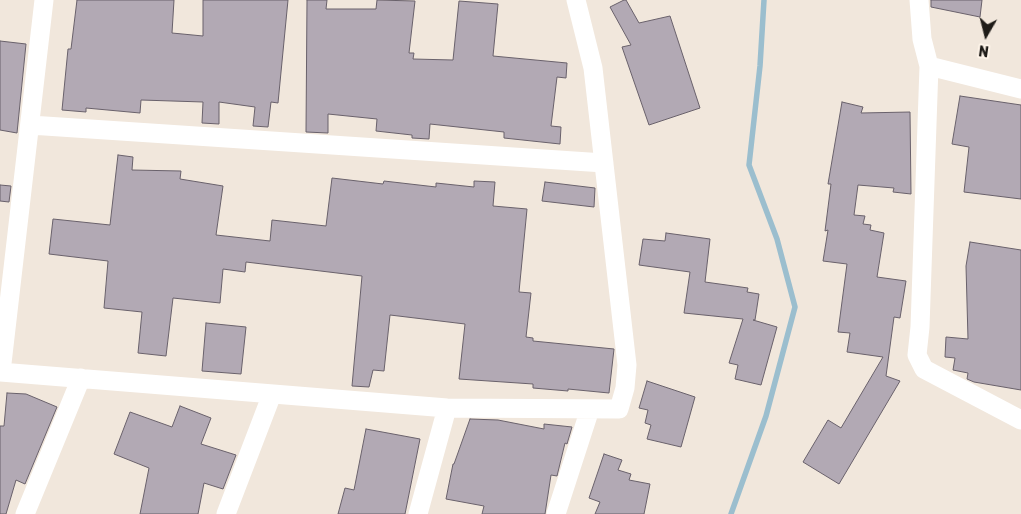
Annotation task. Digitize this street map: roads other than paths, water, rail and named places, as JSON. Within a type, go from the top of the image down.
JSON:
[{"type":"street","points":[[44,0],[0,372],[447,408],[619,409],[625,388],[628,365],[593,68],[576,0]]},
{"type":"street","points":[[919,0],[922,39],[929,66],[920,327],[917,355],[924,369],[1021,420]]},
{"type":"street","points":[[929,66],[1021,89]]},
{"type":"street","points":[[30,125],[604,163]]},
{"type":"street","points":[[25,514],[81,378]]},
{"type":"street","points":[[226,514],[272,394]]},
{"type":"street","points":[[418,514],[447,408]]},
{"type":"street","points":[[556,514],[590,409]]},
{"type":"waterway","points":[[731,514],[766,416],[795,307],[777,239],[749,165],[760,66],[764,0]]}]
